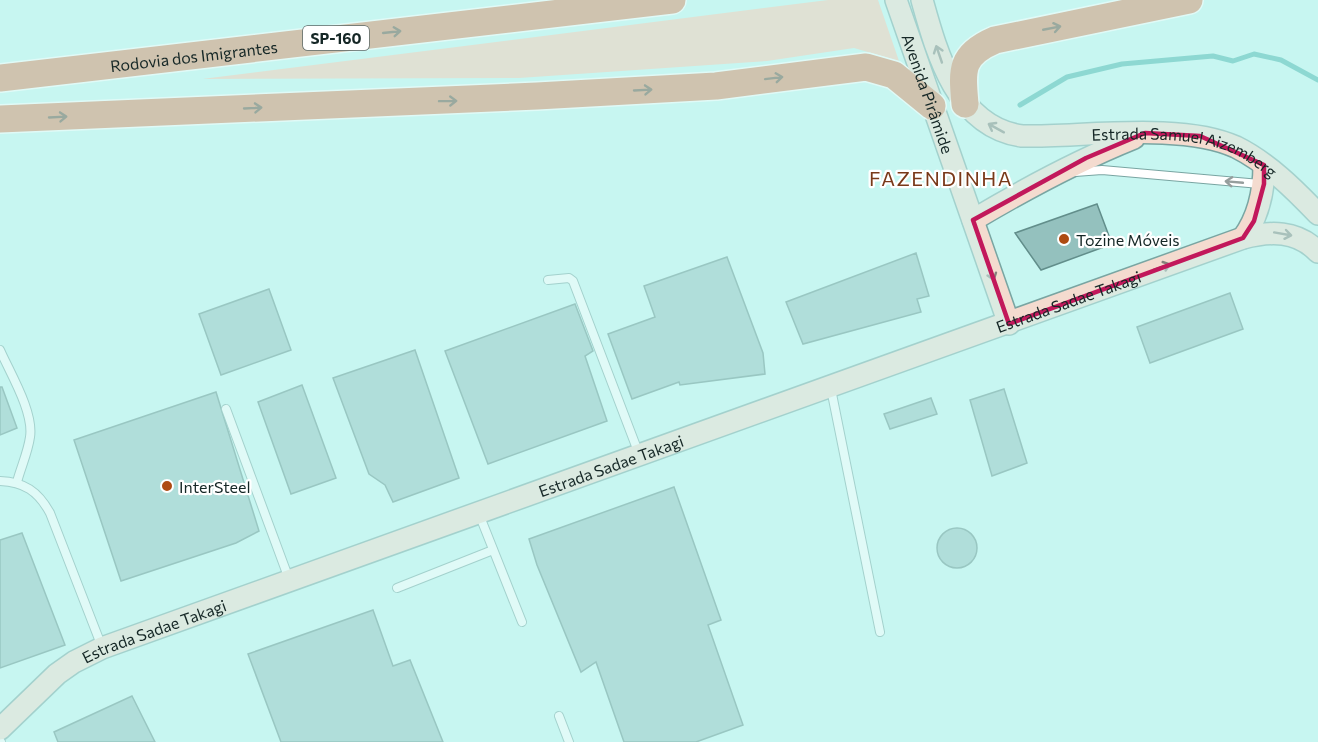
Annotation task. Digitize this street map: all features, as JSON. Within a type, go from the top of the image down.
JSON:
[{"type":"highway","name":"Rodovia dos Imigrantes","points":[[0,78],[672,0]]},
{"type":"highway","points":[[965,104],[963,76],[965,62],[981,46],[995,40],[1189,0]]},
{"type":"highway","points":[[0,120],[460,101],[716,86],[866,67],[894,75],[932,106]]},
{"type":"main road","name":"Avenida Pirâmide","points":[[896,0],[1009,324]]},
{"type":"main road","name":"Avenida Pirâmide","points":[[922,0],[946,73],[965,104],[996,130],[1008,134],[1034,136]]},
{"type":"main road","name":"Estrada Samuel Aizemberg","points":[[1034,136],[1145,133],[1212,138],[1235,147],[1264,175],[1292,187],[1318,214]]},
{"type":"main road","points":[[973,220],[1052,175],[1145,133]]},
{"type":"main road","points":[[1243,238],[1254,221],[1264,175]]},
{"type":"main road","points":[[1243,238],[1258,234],[1282,233],[1298,238],[1318,252]]},
{"type":"main road","name":"Estrada Sadae Takagi","points":[[0,729],[57,674],[74,662],[102,648],[1009,324],[1243,238]]},
{"type":"lane","points":[[1052,175],[1102,171],[1264,175]]},
{"type":"lane","points":[[548,280],[569,278],[573,281],[639,456]]},
{"type":"lane","points":[[0,350],[31,426],[30,438],[17,482]]},
{"type":"lane","points":[[831,387],[880,632]]},
{"type":"lane","points":[[226,409],[290,581]]},
{"type":"lane","points":[[0,481],[17,482],[42,498],[50,513],[102,648]]},
{"type":"lane","points":[[478,513],[522,622]]},
{"type":"lane","points":[[397,588],[493,550]]},
{"type":"lane","points":[[559,716],[569,742]]},
{"type":"highlighted area","points":[[1145,133],[1200,136],[1264,165],[1264,184],[1254,221],[1243,238],[1009,324],[973,220],[1086,158]]},
{"type":"shaded area","points":[[828,0],[878,0],[899,61],[854,48],[767,61],[519,78],[202,79]]},
{"type":"building","name":"Tozine Móveis","points":[[1097,204],[1112,244],[1041,270],[1015,233]]},
{"type":"building","points":[[916,253],[929,296],[917,299],[921,312],[803,344],[786,302]]},
{"type":"building","points":[[727,257],[763,353],[765,374],[680,385],[679,382],[632,399],[608,334],[655,317],[644,286]]},
{"type":"building","points":[[269,289],[291,350],[221,375],[199,314]]},
{"type":"building","points":[[1230,293],[1243,329],[1150,363],[1137,327]]},
{"type":"building","points":[[575,304],[593,351],[585,356],[607,421],[488,464],[445,351]]},
{"type":"building","points":[[415,350],[459,478],[393,502],[385,485],[369,474],[333,378]]},
{"type":"building","points":[[302,385],[336,478],[291,494],[258,402]]},
{"type":"building","points":[[0,387],[2,387],[17,428],[0,435]]},
{"type":"building","points":[[1004,389],[1027,463],[992,476],[970,400]]},
{"type":"building","name":"InterSteel","points":[[216,392],[259,531],[236,543],[121,581],[74,440]]},
{"type":"building","points":[[931,398],[937,414],[890,429],[884,414]]},
{"type":"building","points":[[674,487],[721,620],[708,625],[743,725],[696,742],[624,742],[596,662],[581,672],[537,565],[529,539]]},
{"type":"building","points":[[957,528],[965,529],[971,534],[976,540],[976,556],[971,562],[965,567],[957,568],[949,567],[943,562],[938,556],[937,548],[938,540],[943,534],[949,529]]},
{"type":"building","points":[[22,533],[65,645],[0,668],[0,540]]},
{"type":"building","points":[[373,610],[393,666],[410,660],[443,742],[281,742],[248,654]]},
{"type":"building","points":[[132,696],[155,742],[58,742],[54,732]]},
{"type":"waterway","points":[[1020,105],[1067,77],[1122,64],[1213,56],[1233,61],[1254,54],[1281,60],[1318,80]]},
{"type":"place","name":"Tozine Móveis","points":[[1064,239]]},
{"type":"place","name":"InterSteel","points":[[167,486]]},
{"type":"district","name":"FAZENDINHA","points":[[941,178]]}]
